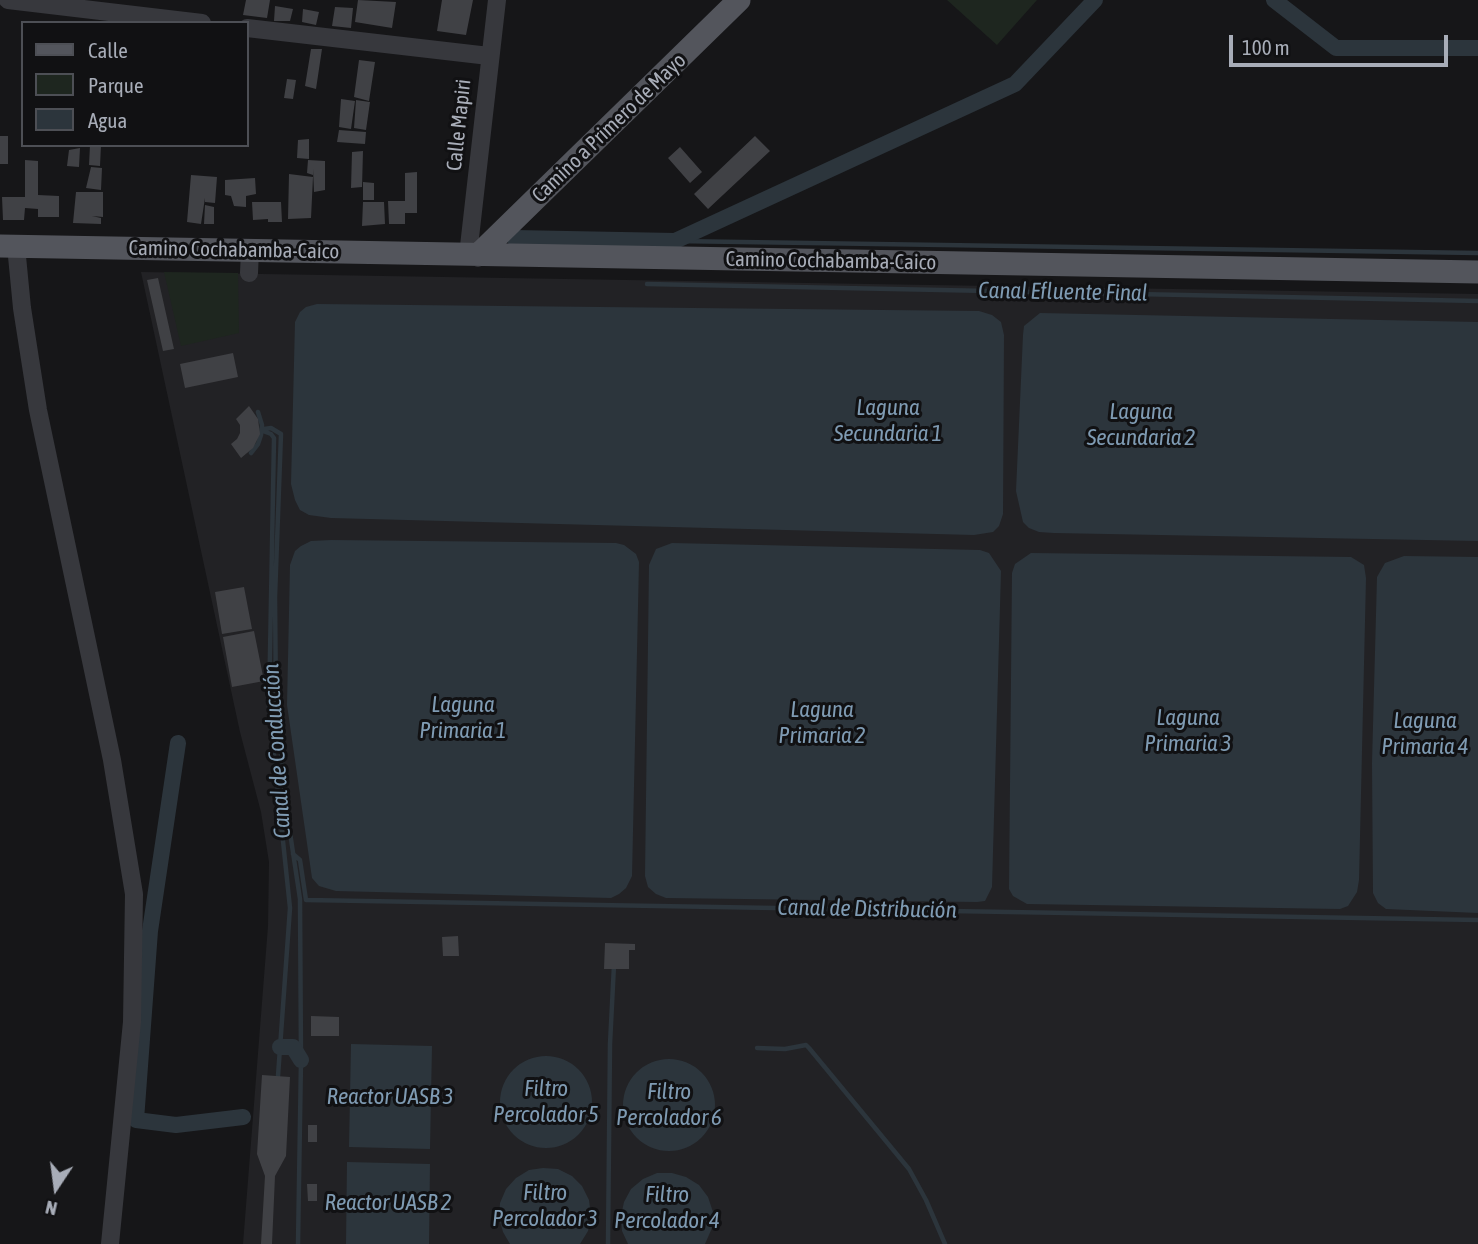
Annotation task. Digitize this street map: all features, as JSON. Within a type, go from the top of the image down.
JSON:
[{"type":"main road","name":"Camino a Primero de Mayo","points":[[473,255],[739,0]]},
{"type":"main road","name":"Camino Cochabamba-Caico","points":[[8,246],[250,262],[473,255],[1478,272]]},
{"type":"street","points":[[8,0],[185,21]]},
{"type":"street","name":"Calle Mapiri","points":[[473,255],[489,57],[497,0]]},
{"type":"street","points":[[248,28],[489,57]]},
{"type":"street","points":[[8,246],[22,308],[38,410],[112,760],[134,894],[132,1022],[110,1244]]},
{"type":"shaded area","points":[[141,272],[1478,294],[1478,1244],[243,1244],[268,926],[269,862],[261,812],[240,732]]},
{"type":"green space","points":[[947,0],[1037,0],[997,45]]},
{"type":"green space","points":[[164,272],[238,273],[239,333],[181,346]]},
{"type":"water","name":"Laguna Secundaria 1","points":[[317,304],[979,311],[992,315],[1001,322],[1004,335],[1003,514],[999,526],[993,532],[974,535],[331,518],[309,515],[300,510],[291,484],[295,322],[306,307]]},
{"type":"water","name":"Laguna Secundaria 2","points":[[1040,313],[1478,322],[1478,541],[1054,533],[1029,528],[1023,522],[1016,491],[1023,335],[1024,326]]},
{"type":"water","name":"Laguna Primaria 1","points":[[311,541],[616,543],[624,545],[636,554],[639,562],[632,876],[626,888],[619,894],[611,898],[336,891],[319,886],[312,878],[287,705],[290,565],[295,551],[301,546]]},
{"type":"water","name":"Laguna Primaria 2","points":[[672,543],[980,550],[989,553],[1001,571],[992,887],[985,901],[666,898],[648,887],[645,876],[649,565],[656,549]]},
{"type":"water","name":"Laguna Primaria 3","points":[[1031,553],[1351,557],[1364,565],[1366,578],[1359,880],[1357,892],[1348,906],[1340,909],[1027,904],[1013,896],[1009,889],[1012,573],[1015,564]]},
{"type":"water","name":"Laguna Primaria 4","points":[[1404,556],[1478,557],[1478,913],[1386,909],[1378,903],[1373,893],[1372,763],[1377,577],[1385,563]]},
{"type":"water","name":"Reactor UASB 3","points":[[351,1044],[432,1046],[430,1149],[349,1147]]},
{"type":"water","name":"Filtro Percolador 5","points":[[546,1056],[564,1060],[578,1070],[588,1084],[592,1102],[588,1120],[578,1134],[564,1144],[546,1148],[528,1144],[514,1134],[504,1120],[500,1102],[504,1084],[514,1070],[528,1060]]},
{"type":"water","name":"Filtro Percolador 6","points":[[669,1059],[687,1063],[701,1073],[711,1087],[715,1105],[711,1123],[701,1137],[687,1147],[669,1151],[651,1147],[637,1137],[627,1123],[623,1105],[627,1087],[637,1073],[651,1063]]},
{"type":"water","name":"Reactor UASB 2","points":[[347,1162],[430,1164],[429,1244],[346,1244]]},
{"type":"water","name":"Filtro Percolador 3","points":[[558,1169],[572,1176],[582,1186],[589,1200],[591,1216],[588,1231],[580,1244],[510,1244],[503,1232],[499,1218],[500,1203],[506,1189],[516,1178],[529,1170]]},
{"type":"water","name":"Filtro Percolador 4","points":[[657,1173],[686,1177],[699,1185],[708,1197],[713,1212],[712,1228],[705,1244],[628,1244],[622,1231],[624,1202],[631,1189],[643,1179]]},
{"type":"building","points":[[246,0],[270,0],[267,18],[243,15]]},
{"type":"building","points":[[358,0],[396,2],[392,28],[355,22]]},
{"type":"building","points":[[442,0],[473,0],[466,35],[437,31]]},
{"type":"building","points":[[275,6],[293,9],[290,21],[274,21]]},
{"type":"building","points":[[335,7],[353,8],[351,28],[332,26]]},
{"type":"building","points":[[303,9],[319,12],[316,25],[302,22]]},
{"type":"building","points":[[311,49],[322,49],[316,89],[305,86]]},
{"type":"building","points":[[359,60],[375,62],[369,101],[354,97]]},
{"type":"building","points":[[287,79],[296,80],[293,99],[284,98]]},
{"type":"building","points":[[341,99],[355,101],[351,129],[339,127]]},
{"type":"building","points":[[356,100],[370,102],[366,130],[354,128]]},
{"type":"building","points":[[339,130],[366,132],[365,144],[337,142]]},
{"type":"building","points":[[0,136],[8,136],[8,164],[0,164]]},
{"type":"building","points":[[755,136],[770,151],[708,209],[694,194]]},
{"type":"building","points":[[309,139],[309,159],[297,158],[298,140]]},
{"type":"building","points":[[90,147],[101,147],[100,166],[89,165]]},
{"type":"building","points":[[680,147],[702,172],[690,183],[668,158]]},
{"type":"building","points":[[80,148],[79,167],[67,166],[69,150]]},
{"type":"building","points":[[363,151],[362,187],[351,188],[352,152]]},
{"type":"building","points":[[25,160],[38,161],[38,195],[59,196],[59,217],[38,217],[38,209],[25,208],[24,220],[3,220],[2,197],[25,197]]},
{"type":"building","points":[[308,160],[325,161],[325,190],[314,192],[313,169],[313,175],[307,173]]},
{"type":"building","points":[[91,167],[102,168],[101,190],[86,188]]},
{"type":"building","points":[[417,172],[417,213],[405,213],[405,224],[389,224],[388,201],[405,201],[405,173]]},
{"type":"building","points":[[289,174],[313,177],[311,218],[288,219]]},
{"type":"building","points":[[191,175],[217,177],[215,203],[205,202],[205,198],[201,224],[187,222]]},
{"type":"building","points":[[255,178],[256,194],[246,196],[246,207],[234,206],[231,196],[225,195],[225,180]]},
{"type":"building","points":[[363,182],[374,183],[374,200],[363,200]]},
{"type":"building","points":[[76,192],[103,192],[103,217],[92,216],[101,218],[101,224],[73,223]]},
{"type":"building","points":[[252,202],[281,202],[282,222],[253,220]]},
{"type":"building","points":[[363,202],[384,202],[385,224],[362,226]]},
{"type":"building","points":[[205,205],[214,207],[214,224],[204,224]]},
{"type":"building","points":[[158,278],[174,349],[163,351],[147,280]]},
{"type":"building","points":[[233,353],[238,377],[185,388],[180,364]]},
{"type":"building","points":[[249,406],[258,419],[260,434],[253,448],[241,458],[231,444],[240,433],[240,425],[236,419]]},
{"type":"building","points":[[244,587],[252,629],[222,634],[215,592]]},
{"type":"building","points":[[254,631],[264,681],[232,687],[223,637]]},
{"type":"building","points":[[458,936],[459,956],[443,956],[442,937]]},
{"type":"building","points":[[605,943],[635,944],[635,950],[629,950],[629,969],[604,969]]},
{"type":"building","points":[[311,1016],[339,1017],[339,1036],[311,1036]]},
{"type":"building","points":[[262,1075],[290,1077],[286,1156],[275,1176],[272,1244],[261,1244],[265,1176],[257,1154]]},
{"type":"building","points":[[308,1125],[317,1125],[317,1142],[308,1142]]},
{"type":"building","points":[[307,1184],[317,1184],[317,1201],[308,1201]]},
{"type":"waterway","points":[[514,238],[675,241],[1015,84],[1095,0]]},
{"type":"waterway","points":[[1274,0],[1336,48],[1478,48]]},
{"type":"waterway","points":[[675,241],[1478,253]]},
{"type":"waterway","name":"Canal Efluente Final","points":[[647,284],[1478,301]]},
{"type":"waterway","name":"Canal de Conducción","points":[[251,453],[261,435],[262,425],[258,412]]},
{"type":"waterway","points":[[264,429],[271,428],[281,434],[275,597],[276,700],[286,806],[300,899],[298,1244]]},
{"type":"waterway","name":"Canal de Conducción","points":[[263,431],[274,438],[269,707],[290,908],[278,1076]]},
{"type":"waterway","points":[[178,743],[150,931],[136,1120],[176,1125],[243,1117]]},
{"type":"waterway","name":"Canal de Distribución","points":[[293,854],[300,860],[306,900],[1478,920]]},
{"type":"waterway","points":[[608,1244],[610,1044],[614,965]]},
{"type":"waterway","points":[[757,1048],[785,1049],[806,1045],[809,1048],[909,1169],[945,1244]]},
{"type":"waterway","points":[[280,1047],[293,1047],[301,1060]]}]
